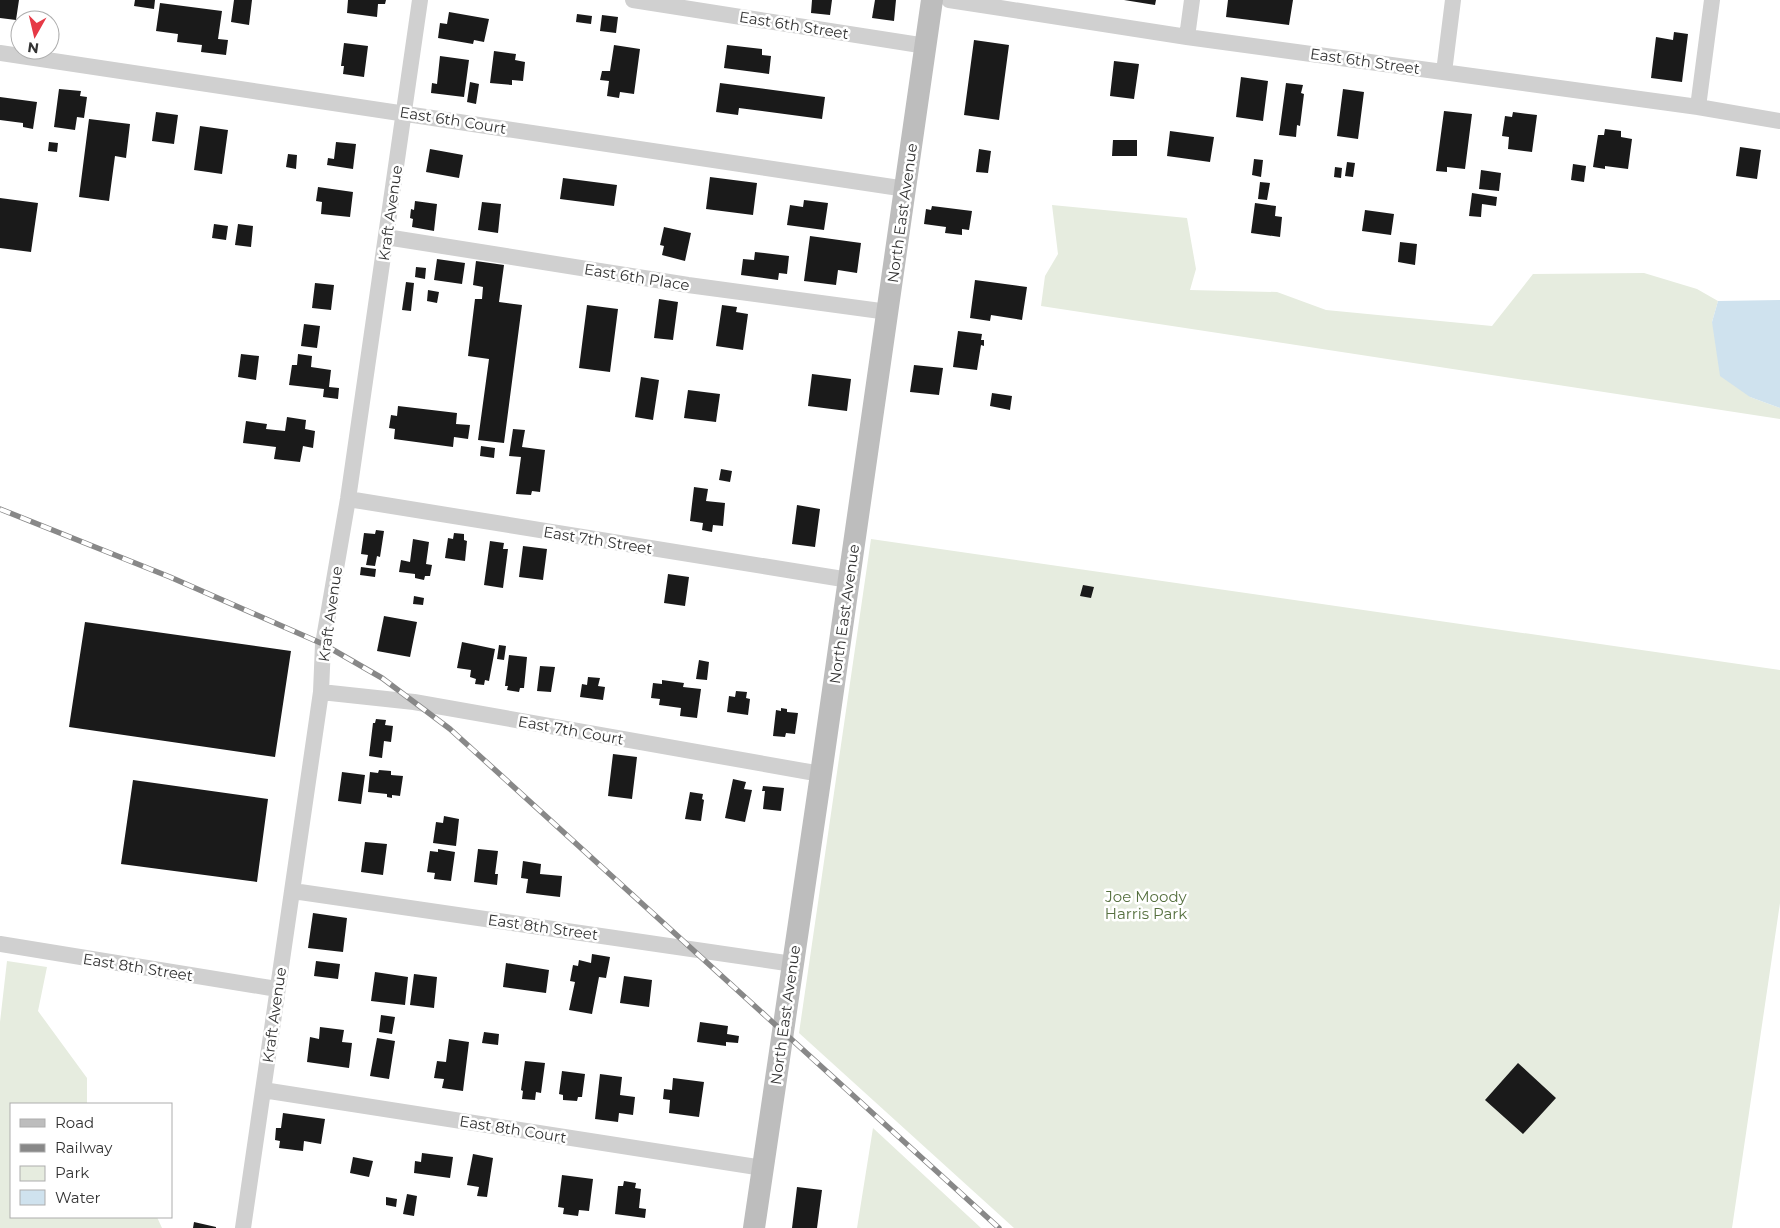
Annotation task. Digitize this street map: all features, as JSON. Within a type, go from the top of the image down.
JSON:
[{"type":"main road","name":"North East Avenue","points":[[754,1228],[932,0]]},
{"type":"street","name":"Kraft Avenue","points":[[243,1228],[321,692],[323,644],[348,499],[420,0]]},
{"type":"street","name":"East 6th Street","points":[[633,0],[673,3],[926,46]]},
{"type":"street","name":"East 6th Street","points":[[949,0],[1187,37],[1780,121]]},
{"type":"street","points":[[1187,37],[1192,0]]},
{"type":"street","points":[[1444,72],[1453,0]]},
{"type":"street","points":[[1698,108],[1712,0]]},
{"type":"street","name":"East 6th Court","points":[[0,53],[404,112],[906,189]]},
{"type":"street","name":"East 6th Place","points":[[386,237],[688,285],[888,312]]},
{"type":"street","name":"East 7th Street","points":[[348,499],[849,580]]},
{"type":"street","name":"East 7th Court","points":[[321,692],[414,702],[821,774]]},
{"type":"street","name":"East 8th Street","points":[[293,890],[793,964]]},
{"type":"street","name":"East 8th Street","points":[[0,944],[277,989]]},
{"type":"street","name":"East 8th Court","points":[[263,1090],[763,1168]]},
{"type":"green space","points":[[1052,205],[1187,218],[1196,269],[1190,290],[1277,292],[1326,310],[1492,326],[1533,274],[1644,273],[1697,289],[1718,301],[1712,322],[1750,397],[1780,408],[1780,419],[1041,306],[1045,276],[1058,254]]},
{"type":"green space","name":"Joe Moody Harris Park","points":[[871,539],[1780,670],[1780,903],[1732,1228],[1014,1228],[799,1033]]},
{"type":"green space","points":[[7,961],[47,967],[38,1011],[87,1078],[87,1103],[10,1103],[10,1218],[157,1218],[162,1228],[0,1228],[0,1022]]},
{"type":"green space","points":[[873,1128],[981,1228],[857,1228]]},
{"type":"water","points":[[1780,300],[1780,408],[1750,397],[1720,376],[1712,322],[1718,301]]},
{"type":"building","points":[[0,0],[19,0],[18,10],[10,10],[10,19],[0,18]]},
{"type":"building","points":[[135,0],[155,0],[154,9],[134,6]]},
{"type":"building","points":[[234,0],[252,0],[249,25],[231,22]]},
{"type":"building","points":[[348,0],[386,0],[385,4],[378,4],[377,17],[347,13]]},
{"type":"building","points":[[812,0],[832,0],[830,15],[811,13]]},
{"type":"building","points":[[875,0],[896,0],[894,21],[872,18]]},
{"type":"building","points":[[1124,0],[1156,0],[1155,5]]},
{"type":"building","points":[[1228,0],[1293,0],[1289,25],[1226,17]]},
{"type":"building","points":[[160,3],[222,11],[218,39],[228,40],[226,55],[201,52],[202,45],[177,42],[178,34],[156,31]]},
{"type":"building","points":[[449,12],[489,19],[484,42],[474,40],[473,44],[438,38],[440,23],[447,24]]},
{"type":"building","points":[[577,14],[592,16],[591,24],[576,22]]},
{"type":"building","points":[[602,15],[618,17],[616,33],[600,31]]},
{"type":"building","points":[[1674,32],[1688,34],[1682,82],[1651,78],[1656,37],[1673,40]]},
{"type":"building","points":[[974,40],[1009,45],[999,120],[964,115]]},
{"type":"building","points":[[344,43],[368,46],[364,77],[343,74],[344,66],[341,66]]},
{"type":"building","points":[[614,45],[640,49],[634,94],[620,92],[619,98],[607,96],[609,81],[600,80],[602,71],[610,71]]},
{"type":"building","points":[[727,45],[762,49],[762,55],[771,56],[769,74],[724,68]]},
{"type":"building","points":[[494,51],[516,54],[515,60],[525,62],[523,81],[512,80],[512,85],[490,83]]},
{"type":"building","points":[[440,56],[469,60],[464,97],[431,93],[432,83],[437,84]]},
{"type":"building","points":[[1114,61],[1139,64],[1134,99],[1110,96]]},
{"type":"building","points":[[1241,77],[1268,81],[1263,121],[1236,117]]},
{"type":"building","points":[[470,82],[479,84],[476,104],[467,102]]},
{"type":"building","points":[[720,83],[825,97],[822,119],[739,108],[738,115],[716,112]]},
{"type":"building","points":[[1286,83],[1303,85],[1301,93],[1304,94],[1300,126],[1297,125],[1296,137],[1279,135]]},
{"type":"building","points":[[59,89],[81,91],[80,96],[87,97],[84,118],[77,117],[75,130],[54,127]]},
{"type":"building","points":[[1343,89],[1364,92],[1358,139],[1337,136]]},
{"type":"building","points":[[0,97],[37,102],[33,129],[23,127],[23,123],[0,120]]},
{"type":"building","points":[[1444,111],[1472,114],[1465,169],[1447,167],[1447,172],[1436,171]]},
{"type":"building","points":[[156,112],[178,115],[174,144],[152,141]]},
{"type":"building","points":[[1513,112],[1537,115],[1532,152],[1508,149],[1509,137],[1502,136],[1505,116],[1512,117]]},
{"type":"building","points":[[89,119],[130,124],[126,158],[115,156],[109,201],[79,197]]},
{"type":"building","points":[[200,126],[228,130],[222,174],[194,170]]},
{"type":"building","points":[[1605,129],[1621,131],[1621,137],[1632,139],[1628,169],[1605,166],[1605,169],[1593,167],[1598,135],[1604,135]]},
{"type":"building","points":[[1170,131],[1214,137],[1210,162],[1167,156]]},
{"type":"building","points":[[1113,140],[1137,140],[1137,156],[1112,156]]},
{"type":"building","points":[[49,142],[58,143],[57,152],[48,151]]},
{"type":"building","points":[[336,142],[356,144],[353,169],[327,165],[328,158],[334,159]]},
{"type":"building","points":[[1740,147],[1761,150],[1757,179],[1736,176]]},
{"type":"building","points":[[430,149],[463,155],[459,178],[426,172]]},
{"type":"building","points":[[979,149],[991,151],[988,173],[976,172]]},
{"type":"building","points":[[288,154],[297,155],[296,169],[286,167]]},
{"type":"building","points":[[1254,159],[1263,160],[1261,177],[1252,175]]},
{"type":"building","points":[[1347,162],[1355,163],[1353,177],[1345,176]]},
{"type":"building","points":[[1573,164],[1586,166],[1584,182],[1571,180]]},
{"type":"building","points":[[1335,167],[1342,168],[1341,178],[1334,177]]},
{"type":"building","points":[[1481,170],[1501,173],[1499,191],[1479,189]]},
{"type":"building","points":[[710,177],[757,183],[753,215],[706,209]]},
{"type":"building","points":[[563,178],[617,185],[614,206],[560,199]]},
{"type":"building","points":[[1260,182],[1270,183],[1267,200],[1258,199]]},
{"type":"building","points":[[318,187],[353,192],[350,217],[321,214],[322,202],[316,201]]},
{"type":"building","points":[[1472,193],[1497,197],[1496,206],[1482,204],[1481,217],[1469,216]]},
{"type":"building","points":[[0,198],[38,203],[31,252],[0,248]]},
{"type":"building","points":[[804,200],[828,203],[824,230],[787,225],[790,205],[803,207]]},
{"type":"building","points":[[415,201],[437,204],[434,231],[412,227],[411,209],[414,210]]},
{"type":"building","points":[[482,202],[501,204],[498,233],[478,230]]},
{"type":"building","points":[[1255,203],[1276,206],[1275,216],[1282,217],[1280,237],[1251,233]]},
{"type":"building","points":[[932,206],[972,211],[969,230],[962,229],[962,235],[945,233],[946,227],[924,224],[926,209],[931,210]]},
{"type":"building","points":[[1365,210],[1394,214],[1391,235],[1362,231]]},
{"type":"building","points":[[214,224],[228,226],[226,240],[212,238]]},
{"type":"building","points":[[238,224],[253,226],[251,247],[235,245]]},
{"type":"building","points":[[664,227],[691,233],[685,261],[662,255],[664,246],[660,245]]},
{"type":"building","points":[[810,236],[861,243],[857,273],[838,270],[836,285],[804,281]]},
{"type":"building","points":[[1400,242],[1417,244],[1415,265],[1398,262]]},
{"type":"building","points":[[755,252],[789,256],[787,274],[779,273],[778,280],[741,275],[743,259],[754,260]]},
{"type":"building","points":[[437,259],[465,263],[462,284],[434,280]]},
{"type":"building","points":[[476,261],[504,265],[499,302],[522,305],[504,443],[478,440],[489,359],[468,356],[475,299],[482,299],[483,287],[473,285]]},
{"type":"building","points":[[416,267],[426,268],[425,279],[415,277]]},
{"type":"building","points":[[975,280],[1027,287],[1022,320],[991,315],[990,321],[970,318]]},
{"type":"building","points":[[406,282],[414,283],[411,311],[402,310]]},
{"type":"building","points":[[315,283],[334,285],[331,310],[312,308]]},
{"type":"building","points":[[428,290],[439,292],[437,303],[427,301]]},
{"type":"building","points":[[659,299],[678,302],[673,340],[654,338]]},
{"type":"building","points":[[587,305],[618,309],[610,372],[579,368]]},
{"type":"building","points":[[722,305],[737,307],[736,312],[748,314],[743,350],[716,346]]},
{"type":"building","points":[[304,324],[320,326],[317,348],[301,346]]},
{"type":"building","points":[[958,331],[982,334],[981,340],[984,340],[984,346],[981,345],[977,370],[953,367]]},
{"type":"building","points":[[241,354],[259,356],[256,380],[238,377]]},
{"type":"building","points":[[298,354],[312,356],[311,367],[331,370],[329,387],[339,388],[338,399],[323,397],[324,389],[289,385],[292,365],[297,365]]},
{"type":"building","points":[[914,365],[943,368],[939,395],[910,392]]},
{"type":"building","points":[[812,374],[851,379],[847,411],[808,406]]},
{"type":"building","points":[[641,377],[659,380],[653,420],[635,417]]},
{"type":"building","points":[[688,390],[720,394],[716,422],[684,418]]},
{"type":"building","points":[[992,393],[1012,396],[1010,410],[990,406]]},
{"type":"building","points":[[398,406],[457,413],[456,424],[470,425],[468,439],[454,437],[453,447],[394,439],[395,429],[389,428],[391,415],[397,416]]},
{"type":"building","points":[[287,417],[306,420],[305,429],[315,431],[313,448],[303,446],[300,462],[274,459],[276,447],[243,443],[246,421],[267,424],[266,429],[285,431]]},
{"type":"building","points":[[513,429],[525,430],[522,447],[545,450],[540,492],[532,491],[531,495],[516,494],[521,457],[509,456]]},
{"type":"building","points":[[481,446],[495,448],[494,458],[480,456]]},
{"type":"building","points":[[721,469],[732,471],[730,482],[719,480]]},
{"type":"building","points":[[694,487],[708,489],[706,501],[725,503],[723,526],[713,525],[712,532],[702,530],[703,523],[690,521]]},
{"type":"building","points":[[797,505],[820,509],[815,547],[792,544]]},
{"type":"building","points":[[376,530],[384,531],[380,557],[377,556],[375,566],[366,565],[368,555],[361,554],[364,533],[375,534]]},
{"type":"building","points":[[454,533],[464,534],[464,540],[467,541],[465,561],[445,558],[448,538],[453,539]]},
{"type":"building","points":[[413,539],[429,542],[426,564],[432,565],[430,576],[425,576],[424,580],[415,578],[415,574],[399,572],[401,560],[410,562]]},
{"type":"building","points":[[490,541],[504,543],[503,549],[508,549],[503,588],[484,585]]},
{"type":"building","points":[[523,546],[547,549],[543,580],[519,577]]},
{"type":"building","points":[[361,567],[376,569],[375,577],[360,575]]},
{"type":"building","points":[[668,574],[689,577],[685,606],[664,603]]},
{"type":"building","points":[[1083,585],[1094,587],[1091,598],[1080,596]]},
{"type":"building","points":[[414,596],[424,598],[423,605],[413,604]]},
{"type":"building","points":[[384,616],[417,622],[410,657],[377,651]]},
{"type":"building","points":[[85,622],[291,651],[275,757],[69,727]]},
{"type":"building","points":[[462,642],[495,649],[489,681],[485,680],[484,685],[475,684],[476,679],[470,677],[471,670],[457,668]]},
{"type":"building","points":[[499,645],[506,646],[504,660],[497,659]]},
{"type":"building","points":[[509,655],[527,657],[524,688],[520,688],[519,692],[507,690],[508,686],[505,686]]},
{"type":"building","points":[[699,660],[709,662],[707,680],[696,679]]},
{"type":"building","points":[[540,666],[555,667],[551,692],[537,691]]},
{"type":"building","points":[[588,677],[600,678],[598,686],[605,687],[603,700],[580,697],[582,684],[587,685]]},
{"type":"building","points":[[662,680],[684,683],[683,687],[701,689],[697,718],[680,716],[681,708],[659,705],[660,699],[651,698],[653,683],[662,684]]},
{"type":"building","points":[[736,691],[747,692],[746,698],[750,699],[748,715],[727,712],[729,696],[735,697]]},
{"type":"building","points":[[781,708],[787,709],[787,712],[798,713],[795,734],[786,733],[785,737],[773,736],[776,710],[781,711]]},
{"type":"building","points":[[376,719],[386,720],[385,725],[393,726],[391,742],[384,741],[382,758],[369,756],[373,723],[375,723]]},
{"type":"building","points":[[613,754],[637,757],[632,799],[608,796]]},
{"type":"building","points":[[379,770],[391,771],[391,775],[403,776],[400,796],[392,795],[392,798],[387,797],[387,794],[368,792],[370,772],[378,773]]},
{"type":"building","points":[[342,772],[365,775],[361,804],[338,801]]},
{"type":"building","points":[[733,779],[746,782],[744,789],[752,790],[745,822],[725,818]]},
{"type":"building","points":[[133,780],[268,799],[257,882],[121,864]]},
{"type":"building","points":[[763,786],[784,788],[781,811],[763,809],[765,791],[762,791]]},
{"type":"building","points":[[690,792],[703,794],[701,821],[685,819]]},
{"type":"building","points":[[444,816],[459,819],[456,846],[433,843],[436,822],[443,823]]},
{"type":"building","points":[[365,842],[387,844],[383,875],[361,872]]},
{"type":"building","points":[[438,849],[455,852],[451,881],[434,879],[435,873],[427,872],[430,851],[438,852]]},
{"type":"building","points":[[478,849],[498,851],[495,874],[498,874],[497,885],[474,882]]},
{"type":"building","points":[[523,861],[541,864],[540,874],[562,876],[560,897],[526,893],[528,879],[521,878]]},
{"type":"building","points":[[313,913],[347,918],[343,952],[308,948]]},
{"type":"building","points":[[592,954],[610,957],[606,978],[599,977],[592,1014],[569,1010],[575,982],[570,981],[573,965],[578,966],[579,960],[591,963]]},
{"type":"building","points":[[316,961],[340,964],[338,979],[314,976]]},
{"type":"building","points":[[506,963],[549,970],[546,993],[503,987]]},
{"type":"building","points":[[375,972],[408,977],[405,1005],[371,1001]]},
{"type":"building","points":[[414,974],[437,977],[434,1008],[410,1005]]},
{"type":"building","points":[[624,976],[652,980],[649,1007],[620,1003]]},
{"type":"building","points":[[381,1015],[395,1017],[392,1034],[379,1032]]},
{"type":"building","points":[[700,1022],[728,1026],[727,1034],[739,1036],[738,1043],[726,1042],[726,1046],[697,1042]]},
{"type":"building","points":[[320,1027],[344,1030],[342,1042],[352,1043],[349,1068],[307,1062],[310,1037],[319,1039]]},
{"type":"building","points":[[484,1032],[499,1034],[498,1045],[482,1043]]},
{"type":"building","points":[[377,1038],[395,1041],[389,1079],[370,1076]]},
{"type":"building","points":[[449,1039],[469,1042],[463,1091],[442,1088],[444,1079],[434,1078],[437,1061],[446,1062]]},
{"type":"building","points":[[525,1061],[545,1063],[541,1093],[536,1092],[535,1100],[522,1099],[523,1091],[521,1090]]},
{"type":"building","points":[[1518,1063],[1556,1098],[1523,1134],[1485,1100]]},
{"type":"building","points":[[562,1071],[585,1074],[582,1097],[578,1097],[577,1101],[563,1100],[563,1095],[559,1094]]},
{"type":"building","points":[[600,1074],[622,1077],[620,1095],[635,1097],[633,1115],[619,1113],[618,1122],[595,1119]]},
{"type":"building","points":[[673,1078],[704,1082],[699,1117],[669,1113],[670,1100],[663,1099],[664,1089],[672,1090]]},
{"type":"building","points":[[283,1113],[325,1119],[321,1144],[304,1141],[303,1151],[279,1148],[280,1141],[275,1140],[276,1128],[281,1128]]},
{"type":"building","points":[[422,1153],[453,1157],[450,1178],[414,1173],[415,1161],[421,1162]]},
{"type":"building","points":[[473,1154],[493,1158],[487,1197],[477,1196],[479,1187],[467,1185]]},
{"type":"building","points":[[353,1157],[373,1161],[369,1177],[350,1173]]},
{"type":"building","points":[[562,1175],[593,1179],[589,1211],[579,1210],[578,1216],[563,1214],[564,1208],[558,1207]]},
{"type":"building","points":[[624,1181],[636,1183],[635,1188],[641,1189],[639,1208],[646,1209],[645,1218],[615,1214],[618,1186],[623,1186]]},
{"type":"building","points":[[797,1187],[822,1190],[817,1228],[792,1228]]},
{"type":"building","points":[[407,1194],[417,1196],[414,1216],[403,1214]]},
{"type":"building","points":[[386,1197],[397,1199],[396,1207],[386,1205]]},
{"type":"building","points":[[194,1222],[216,1227],[216,1228],[193,1228]]},
{"type":"railway","points":[[0,509],[170,577],[323,644],[382,678],[450,729],[999,1228]]}]
